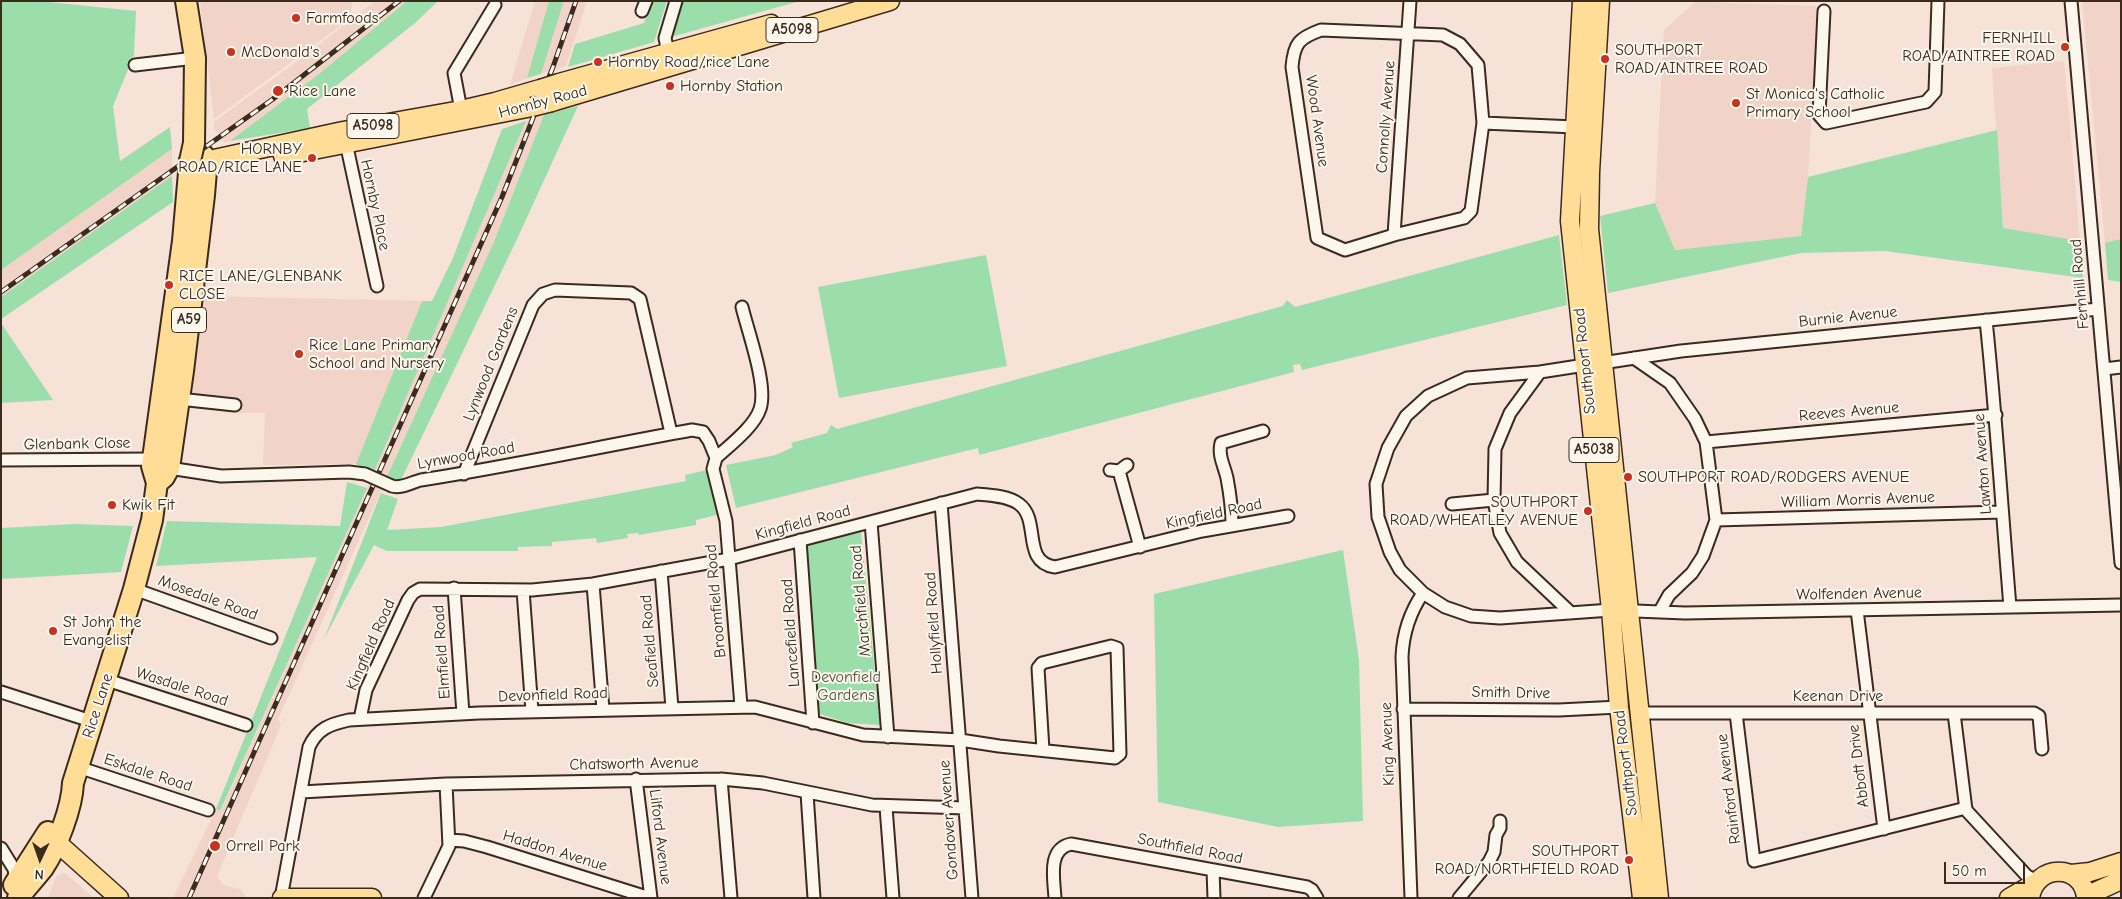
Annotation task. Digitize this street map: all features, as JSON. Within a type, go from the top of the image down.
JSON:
[{"type":"highway","name":"Rice Lane","points":[[160,470],[179,399],[204,195],[197,156],[195,58],[186,1]]},
{"type":"highway","name":"Rice Lane","points":[[54,842],[62,800],[76,775],[94,722],[134,589],[152,520],[160,470],[182,251],[197,156]]},
{"type":"highway","name":"A59","points":[[12,894],[54,842]]},
{"type":"main road","name":"Hornby Road","points":[[197,156],[344,137],[532,107],[559,83],[670,60],[848,1]]},
{"type":"main road","name":"Hornby Road","points":[[344,137],[495,102],[546,95],[890,1]]},
{"type":"main road","name":"Southport Road","points":[[1582,1],[1570,221],[1594,364]]},
{"type":"main road","name":"Southport Road","points":[[1600,1],[1590,172],[1589,229],[1594,364],[1619,707],[1642,898]]},
{"type":"main road","name":"Southport Road","points":[[1612,610],[1639,713],[1659,898]]},
{"type":"main road","points":[[54,842],[76,870],[108,898]]},
{"type":"main road","points":[[54,842],[119,898]]},
{"type":"main road","points":[[2009,898],[2034,887],[2046,874],[2054,871],[2071,874],[2090,872],[2121,862]]},
{"type":"main road","points":[[2071,874],[2081,883],[2088,898],[2095,892],[2121,880]]},
{"type":"main road","points":[[281,898],[372,898]]},
{"type":"street","points":[[670,60],[665,38],[676,1]]},
{"type":"street","name":"Connolly Avenue","points":[[1394,235],[1410,1]]},
{"type":"street","points":[[1824,11],[1819,116],[1826,123],[1926,102],[1935,92],[1938,1]]},
{"type":"street","name":"Fernhill Road","points":[[2071,1],[2104,369],[2116,435],[2121,563]]},
{"type":"street","points":[[461,110],[454,73],[495,4]]},
{"type":"street","name":"Wood Avenue","points":[[1394,235],[1345,250],[1317,238],[1292,67],[1293,50],[1303,37],[1321,30],[1408,34]]},
{"type":"street","points":[[1394,235],[1464,218],[1471,211],[1483,123],[1478,65],[1472,57],[1460,44],[1443,35],[1408,34]]},
{"type":"street","points":[[135,66],[195,58]]},
{"type":"street","points":[[1483,123],[1575,127]]},
{"type":"street","name":"Hornby Place","points":[[344,137],[377,286]]},
{"type":"street","name":"Lynwood Gardens","points":[[464,474],[533,305],[544,294],[554,290],[631,293],[640,299],[671,433]]},
{"type":"street","points":[[715,464],[745,432],[760,410],[763,389],[742,307]]},
{"type":"street","name":"Burnie Avenue","points":[[1423,593],[1405,576],[1390,552],[1378,517],[1376,484],[1388,448],[1406,416],[1428,396],[1467,378],[1540,372],[1622,362],[1634,358],[1681,351],[2098,309]]},
{"type":"street","name":"Lawton Avenue","points":[[1986,320],[1996,415],[2010,607]]},
{"type":"street","points":[[1634,358],[1670,383],[1695,419],[1706,442],[1716,520],[1703,556],[1692,573],[1669,595],[1660,611]]},
{"type":"street","points":[[2104,369],[2121,367]]},
{"type":"street","points":[[1540,372],[1510,413],[1495,449],[1494,500],[1500,533],[1517,562],[1571,613]]},
{"type":"street","points":[[220,404],[221,392]]},
{"type":"street","points":[[179,399],[235,405]]},
{"type":"street","name":"Reeves Avenue","points":[[1706,442],[1996,415]]},
{"type":"street","name":"Lynwood Road","points":[[160,470],[221,476],[349,472],[364,474],[397,487],[420,480],[464,474],[692,430],[703,432],[715,464],[720,494]]},
{"type":"street","points":[[1232,525],[1230,497],[1219,452],[1221,443],[1263,431]]},
{"type":"street","name":"Glenbank Close","points":[[1,460],[160,470]]},
{"type":"street","points":[[1119,469],[1140,547]]},
{"type":"street","name":"Broomfield Road","points":[[720,494],[725,516],[741,706]]},
{"type":"street","name":"Kingfield Road","points":[[360,719],[366,690],[411,596],[420,589],[524,590],[593,584],[729,559],[977,494],[1017,502],[1027,512],[1032,543],[1038,558],[1046,565],[1052,567],[1059,567],[1202,531],[1288,516]]},
{"type":"street","points":[[1452,504],[1494,500]]},
{"type":"street","name":"Hollyfield Road","points":[[941,504],[960,740]]},
{"type":"street","name":"William Morris Avenue","points":[[1716,520],[2002,512]]},
{"type":"street","name":"Marchfield Road","points":[[871,522],[888,737]]},
{"type":"street","name":"Lancefield Road","points":[[800,540],[813,723]]},
{"type":"street","name":"Seafield Road","points":[[661,571],[672,708]]},
{"type":"street","points":[[593,584],[602,710]]},
{"type":"street","name":"Elmfield Road","points":[[454,588],[463,714]]},
{"type":"street","name":"Mosedale Road","points":[[134,589],[271,638]]},
{"type":"street","points":[[524,590],[532,711]]},
{"type":"street","name":"Wolfenden Avenue","points":[[1423,593],[1445,607],[1472,616],[1500,618],[1612,610],[1685,613],[2121,605]]},
{"type":"street","name":"King Avenue","points":[[1411,898],[1402,657],[1404,638],[1413,609],[1423,593]]},
{"type":"street","name":"Abbott Drive","points":[[1857,610],[1884,829]]},
{"type":"street","name":"Devonfield Road","points":[[281,898],[306,756],[316,734],[330,725],[360,719],[532,711],[741,706],[760,707],[813,723],[863,735],[960,740],[999,746],[1115,758],[1120,754],[1117,648],[1110,646],[1042,663],[1038,668],[1043,750]]},
{"type":"street","name":"Wasdale Road","points":[[107,680],[246,726]]},
{"type":"street","points":[[1,692],[94,722]]},
{"type":"street","name":"Smith Drive","points":[[1403,709],[1565,710],[1619,707]]},
{"type":"street","name":"Keenan Drive","points":[[1639,713],[2038,714],[2042,749]]},
{"type":"street","name":"Rainford Avenue","points":[[1736,713],[1754,861],[1884,829]]},
{"type":"street","points":[[1954,713],[1966,808],[1969,815],[2027,876],[2034,887]]},
{"type":"street","name":"Gondover Avenue","points":[[960,740],[972,898]]},
{"type":"street","name":"Eskdale Road","points":[[76,775],[208,810]]},
{"type":"street","points":[[721,779],[732,898]]},
{"type":"street","name":"Chatsworth Avenue","points":[[301,792],[446,784],[721,779],[763,784],[851,802],[886,806],[965,808]]},
{"type":"street","name":"Lilford Avenue","points":[[636,780],[650,898]]},
{"type":"street","points":[[424,898],[448,852],[446,784]]},
{"type":"street","points":[[807,793],[814,898]]},
{"type":"street","points":[[886,806],[893,898]]},
{"type":"street","points":[[1884,829],[1966,808]]},
{"type":"street","points":[[1459,898],[1489,862],[1494,852],[1500,821]]},
{"type":"street","name":"Haddon Avenue","points":[[449,840],[464,841],[486,847],[650,898]]},
{"type":"street","name":"Southfield Road","points":[[1055,898],[1053,866],[1059,850],[1066,845],[1077,844],[1307,887],[1316,896]]},
{"type":"street","points":[[1,848],[14,869],[12,894]]},
{"type":"street","points":[[1213,870],[1214,898]]},
{"type":"shaded area","points":[[200,1],[352,1],[351,18],[214,119]]},
{"type":"shaded area","points":[[375,1],[407,1],[319,74],[230,141],[224,142],[214,129],[214,122],[303,57]]},
{"type":"shaded area","points":[[535,1],[549,1],[527,78],[510,85]]},
{"type":"shaded area","points":[[564,1],[587,1],[566,66],[541,74]]},
{"type":"shaded area","points":[[2082,1],[2121,1],[2121,239],[2105,243]]},
{"type":"shaded area","name":"St Monica's Catholic Primary School","points":[[1695,2],[1818,6],[1808,177],[1801,236],[1675,250],[1655,203],[1664,30]]},
{"type":"shaded area","points":[[2064,61],[2080,241],[2003,228],[1992,68]]},
{"type":"shaded area","points":[[544,115],[493,244],[278,719],[281,725],[217,876],[223,885],[240,889],[246,897],[173,898],[216,809],[221,811],[370,481],[526,121]]},
{"type":"shaded area","points":[[172,149],[172,176],[1,297],[1,270]]},
{"type":"shaded area","name":"Rice Lane Primary School and Nursery","points":[[205,296],[422,301],[356,464],[263,465],[265,413],[232,413],[190,408]]},
{"type":"shaded area","points":[[61,873],[65,873],[94,898],[48,898],[57,875],[59,876]]},
{"type":"green space","points":[[1,1],[39,1],[136,11],[134,55],[113,106],[120,161],[170,127],[172,149],[1,270]]},
{"type":"green space","points":[[407,1],[438,1],[415,23],[307,109],[310,128],[230,141],[319,74]]},
{"type":"green space","points":[[549,1],[564,1],[541,74],[527,78]]},
{"type":"green space","points":[[651,1],[667,1],[654,42],[568,67],[575,44],[644,23]]},
{"type":"green space","points":[[683,1],[800,1],[671,37]]},
{"type":"green space","points":[[578,106],[518,237],[401,480],[396,483],[386,479],[493,244],[544,115]]},
{"type":"green space","points":[[526,121],[373,474],[356,464],[422,301],[432,301],[453,258],[502,129]]},
{"type":"green space","points":[[1997,130],[2003,228],[2080,241],[2083,278],[1885,251],[1801,253],[1608,293],[1600,216],[1655,203],[1675,250],[1801,236],[1808,177]]},
{"type":"green space","points":[[172,176],[173,202],[1,319],[1,297]]},
{"type":"green space","points":[[1559,235],[1567,305],[1302,370],[1300,364],[1293,365],[1294,372],[979,455],[978,448],[736,508],[726,465],[776,455],[793,447],[791,443],[827,433],[831,425],[837,429],[1283,306],[1287,300],[1295,307]]},
{"type":"green space","points":[[2121,239],[2121,282],[2108,280],[2105,243]]},
{"type":"green space","points":[[986,255],[1007,366],[839,398],[818,287]]},
{"type":"green space","points":[[1,323],[53,400],[1,403]]},
{"type":"green space","points":[[707,470],[717,515],[696,520],[696,525],[639,535],[638,533],[627,534],[628,538],[597,543],[596,538],[552,542],[552,546],[518,547],[518,551],[387,551],[374,545],[324,639],[381,493],[398,499],[387,530],[441,527],[686,481],[685,475]]},
{"type":"green space","points":[[347,482],[367,488],[220,811],[216,809],[317,557],[156,566],[167,521],[340,526]]},
{"type":"green space","points":[[75,524],[133,526],[121,572],[1,579],[1,528]]},
{"type":"green space","name":"Devonfield Gardens","points":[[861,532],[880,725],[848,723],[817,713],[806,545]]},
{"type":"green space","points":[[1343,550],[1359,660],[1363,821],[1278,827],[1158,802],[1154,594]]},
{"type":"railway","points":[[1,292],[273,99],[399,1]]},
{"type":"railway","points":[[189,898],[502,197],[553,67],[576,1]]},
{"type":"place","name":"Farmfoods","points":[[296,18]]},
{"type":"place","name":"FERNHILL ROAD/AINTREE ROAD","points":[[2065,47]]},
{"type":"place","name":"McDonald's","points":[[231,52]]},
{"type":"place","name":"SOUTHPORT ROAD/AINTREE ROAD","points":[[1605,59]]},
{"type":"place","name":"Hornby Road/rice Lane","points":[[598,62]]},
{"type":"place","name":"Hornby Station","points":[[670,86]]},
{"type":"place","name":"Rice Lane","points":[[278,91]]},
{"type":"place","name":"St Monica's Catholic Primary School","points":[[1736,103]]},
{"type":"place","name":"HORNBY ROAD/RICE LANE","points":[[312,158]]},
{"type":"place","name":"RICE LANE/GLENBANK CLOSE","points":[[169,285]]},
{"type":"place","name":"Rice Lane Primary School and Nursery","points":[[299,354]]},
{"type":"place","name":"SOUTHPORT ROAD/RODGERS AVENUE","points":[[1628,477]]},
{"type":"place","name":"Kwik Fit","points":[[112,505]]},
{"type":"place","name":"SOUTHPORT ROAD/WHEATLEY AVENUE","points":[[1588,511]]},
{"type":"place","name":"St John the Evangelist","points":[[53,631]]},
{"type":"place","name":"Orrell Park","points":[[215,846]]},
{"type":"place","name":"SOUTHPORT ROAD/NORTHFIELD ROAD","points":[[1629,860]]}]
